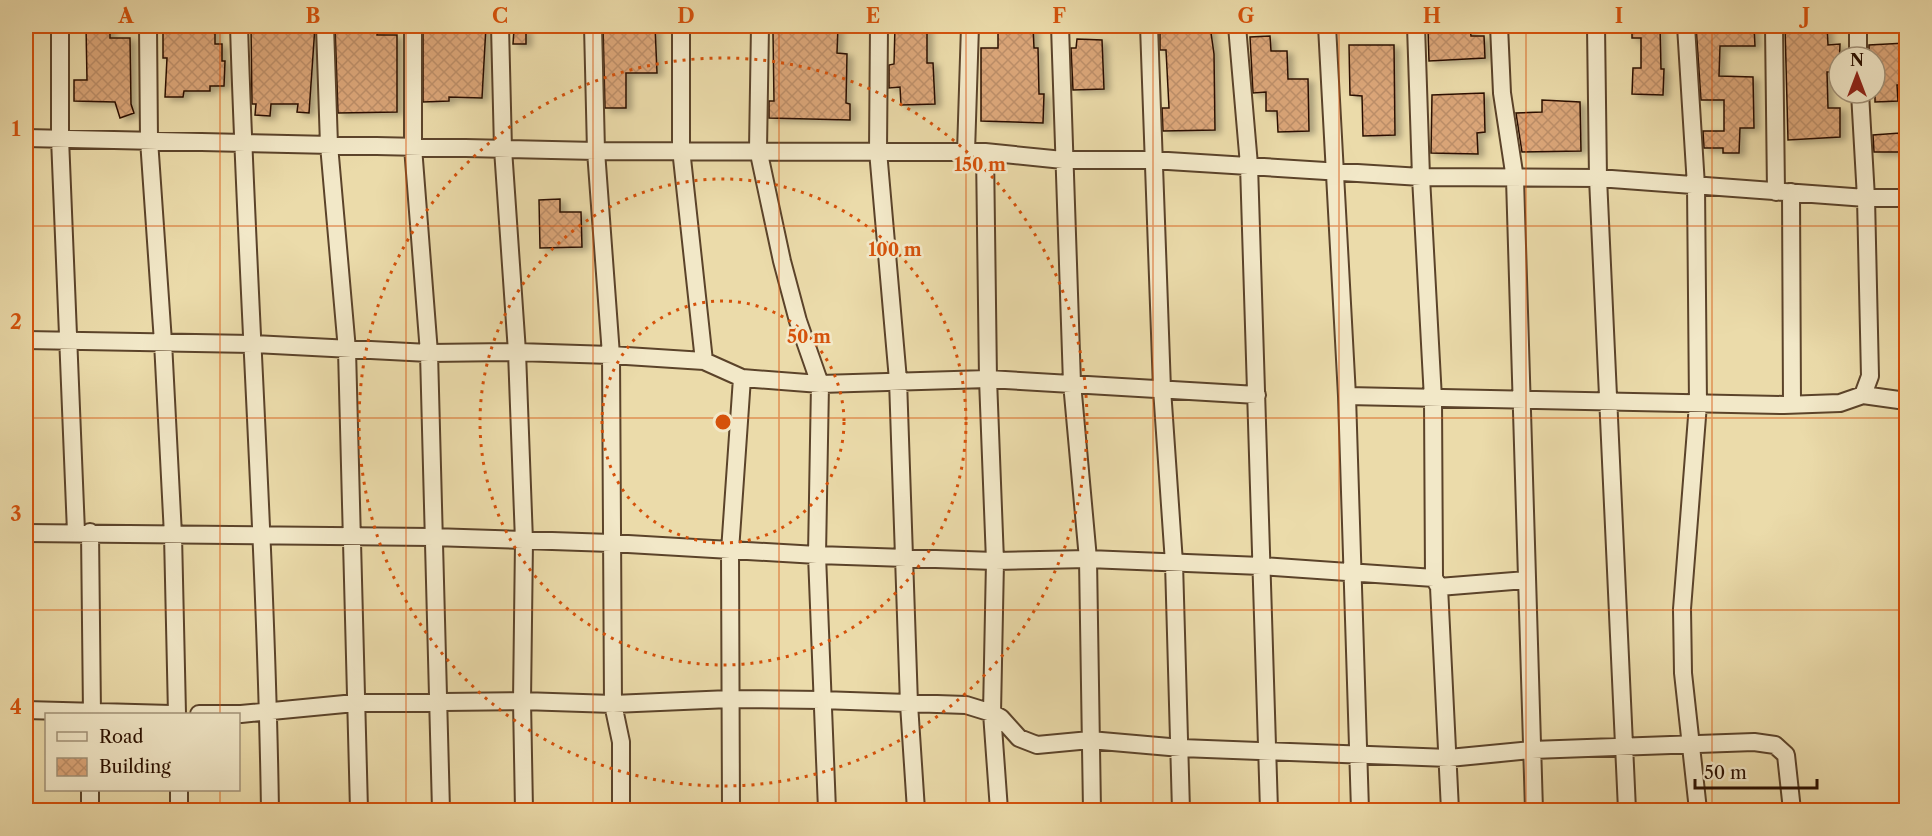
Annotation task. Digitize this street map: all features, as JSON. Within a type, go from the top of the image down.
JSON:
[{"type":"street","points":[[26,710],[92,713],[60,138],[60,26]]},
{"type":"street","points":[[148,26],[149,140],[173,535],[177,713]]},
{"type":"street","points":[[239,26],[252,344],[263,535],[270,810]]},
{"type":"street","points":[[325,26],[329,145],[347,350],[359,810]]},
{"type":"street","points":[[413,26],[413,147],[429,353],[436,701],[441,810]]},
{"type":"street","points":[[500,26],[503,149],[517,352],[525,542],[522,701],[524,810]]},
{"type":"street","points":[[593,26],[596,151],[611,355],[612,704],[621,742],[621,810]]},
{"type":"street","points":[[681,26],[681,149],[704,361]]},
{"type":"street","points":[[760,26],[758,150],[782,261],[798,321],[820,384],[817,555],[827,810]]},
{"type":"street","points":[[879,26],[878,151],[898,380],[906,557],[909,704],[916,810]]},
{"type":"street","points":[[966,152],[970,26]]},
{"type":"street","points":[[1060,26],[1072,384],[1088,560],[1092,810]]},
{"type":"street","points":[[1149,26],[1162,389],[1174,563],[1181,810]]},
{"type":"street","points":[[1237,26],[1249,165],[1269,810]]},
{"type":"street","points":[[1327,26],[1333,171],[1347,396],[1360,810]]},
{"type":"street","points":[[1416,26],[1421,177],[1433,399],[1437,583],[1449,758],[1450,810]]},
{"type":"street","points":[[1499,26],[1503,93],[1515,179],[1534,810]]},
{"type":"street","points":[[1596,26],[1598,178],[1627,810]]},
{"type":"street","points":[[1686,26],[1696,186],[1698,404],[1682,609],[1683,673],[1698,810]]},
{"type":"street","points":[[1774,26],[1792,404]]},
{"type":"street","points":[[1858,26],[1858,45]]},
{"type":"street","points":[[1861,105],[1866,198],[1870,376],[1863,395]]},
{"type":"street","points":[[26,138],[596,151],[681,149],[985,152],[1063,160],[1152,160],[1421,177],[1598,178],[1866,198],[1906,198]]},
{"type":"street","points":[[985,152],[988,379],[995,561],[992,713],[999,810]]},
{"type":"street","points":[[26,340],[252,344],[429,353],[517,352],[611,355],[704,361],[742,378],[820,384],[988,379],[1257,394]]},
{"type":"street","points":[[731,810],[730,551],[742,378]]},
{"type":"street","points":[[1347,396],[1521,401],[1792,404],[1840,403],[1863,395],[1906,402]]},
{"type":"street","points":[[26,533],[432,537],[525,542],[611,543],[817,555],[1261,566],[1351,572],[1437,583],[1527,580]]},
{"type":"street","points":[[240,714],[355,703],[436,701],[612,704],[730,699],[821,700],[966,705],[1001,718],[1020,738],[1037,745],[1090,740],[1181,748],[1268,749],[1449,758],[1532,750],[1691,742],[1754,742],[1775,745],[1786,754],[1792,810]]},
{"type":"street","points":[[90,791],[90,810]]},
{"type":"street","points":[[179,791],[179,810]]},
{"type":"building","points":[[86,26],[110,26],[110,38],[130,38],[131,104],[134,113],[120,118],[115,102],[74,101],[74,80],[87,80]]},
{"type":"building","points":[[173,26],[215,26],[215,44],[222,44],[222,61],[225,61],[224,86],[210,86],[210,91],[184,91],[183,97],[165,97],[167,58],[163,58],[163,30],[174,30]]},
{"type":"building","points":[[251,26],[315,26],[309,113],[297,112],[298,104],[271,104],[270,116],[255,115],[256,104],[252,104]]},
{"type":"building","points":[[335,26],[378,26],[377,35],[397,35],[397,112],[338,113]]},
{"type":"building","points":[[423,26],[486,26],[482,98],[449,97],[449,101],[423,102]]},
{"type":"building","points":[[603,26],[655,26],[657,73],[626,73],[626,108],[605,108]]},
{"type":"building","points":[[784,26],[838,26],[837,53],[847,54],[846,103],[850,104],[850,120],[769,118],[769,101],[774,101],[773,33],[784,33]]},
{"type":"building","points":[[895,26],[927,26],[927,63],[933,63],[935,104],[901,105],[900,87],[889,88],[889,65],[894,64]]},
{"type":"building","points":[[998,26],[1033,26],[1034,48],[1038,48],[1039,94],[1044,94],[1043,123],[981,121],[981,48],[998,48]]},
{"type":"building","points":[[1160,26],[1210,26],[1214,54],[1215,130],[1163,131],[1162,108],[1169,108],[1166,50],[1160,50]]},
{"type":"building","points":[[1443,26],[1470,28],[1471,36],[1484,36],[1485,58],[1429,61],[1428,29],[1443,28]]},
{"type":"building","points":[[1632,26],[1660,26],[1661,69],[1664,69],[1663,95],[1632,94],[1633,68],[1641,68],[1641,38],[1632,38]]},
{"type":"building","points":[[1696,26],[1754,26],[1755,46],[1720,46],[1719,76],[1753,77],[1754,128],[1740,128],[1739,153],[1723,153],[1723,148],[1704,148],[1703,131],[1724,131],[1724,100],[1701,100]]},
{"type":"building","points":[[1785,26],[1827,26],[1827,105],[1828,108],[1840,108],[1840,137],[1788,140]]},
{"type":"building","points":[[514,29],[526,29],[526,44],[513,44]]},
{"type":"building","points":[[1270,36],[1271,51],[1287,51],[1288,79],[1308,79],[1309,131],[1278,132],[1277,111],[1266,111],[1266,92],[1253,93],[1250,37]]},
{"type":"building","points":[[1077,39],[1102,40],[1104,89],[1073,90],[1071,48],[1076,48]]},
{"type":"building","points":[[1906,43],[1906,85],[1897,85],[1898,101],[1887,101],[1887,45],[1869,45]]},
{"type":"building","points":[[1349,45],[1394,45],[1395,135],[1363,136],[1362,96],[1350,95]]},
{"type":"building","points":[[1484,93],[1485,132],[1477,133],[1478,154],[1431,153],[1432,95]]},
{"type":"building","points":[[1542,100],[1580,102],[1581,151],[1522,152],[1516,113],[1542,112]]},
{"type":"building","points":[[1900,133],[1901,152],[1874,152],[1873,135]]},
{"type":"building","points":[[560,199],[560,212],[581,212],[582,247],[540,248],[539,200]]}]
